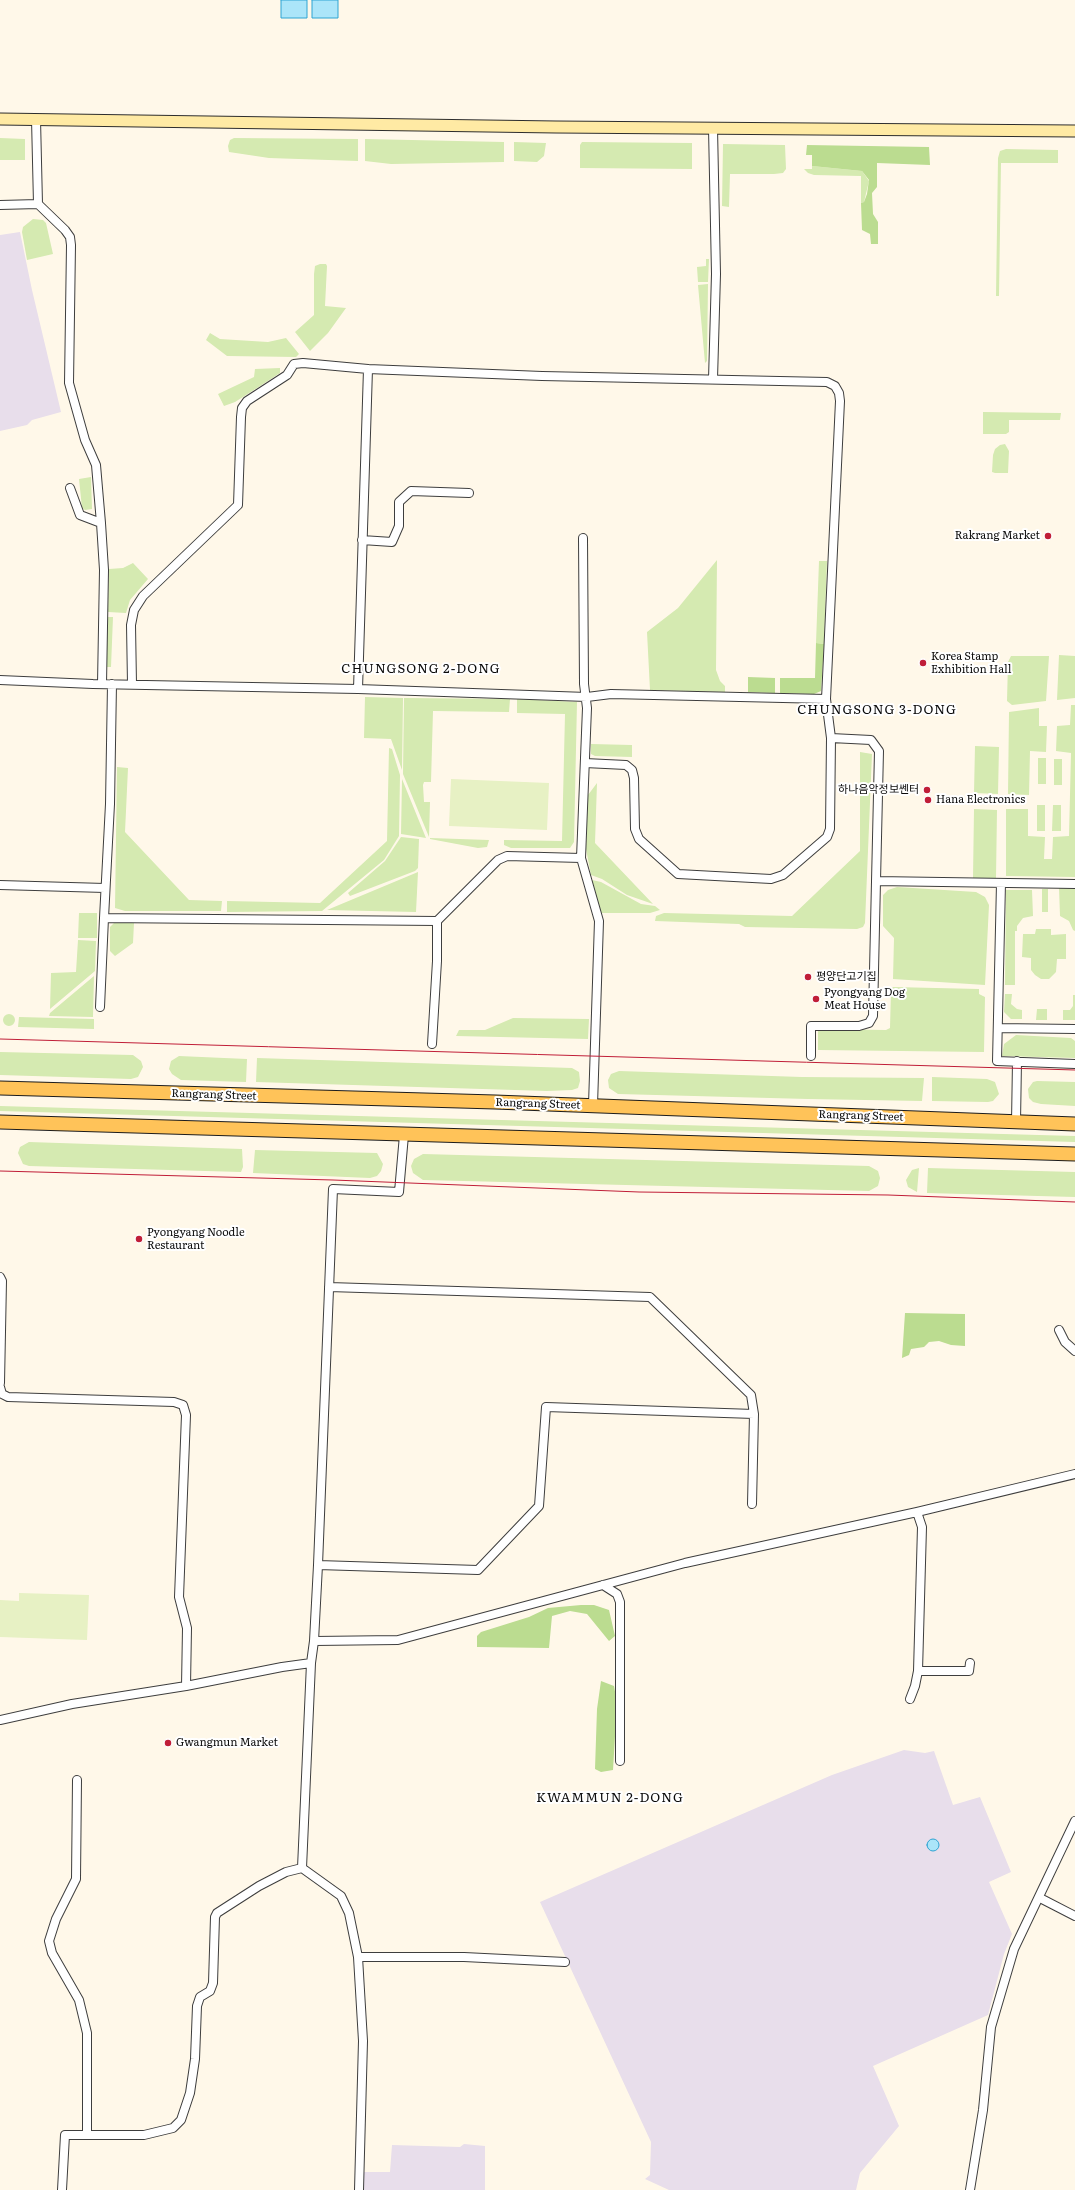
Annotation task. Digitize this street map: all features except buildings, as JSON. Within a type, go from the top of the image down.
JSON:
[{"type":"main road","points":[[0,119],[1075,131]]},
{"type":"main road","name":"Rangrang Street","points":[[0,1088],[593,1105],[1075,1124]]},
{"type":"main road","points":[[0,1122],[1075,1154]]},
{"type":"street","points":[[36,119],[38,204],[65,230],[70,237],[71,245],[70,383],[85,440],[96,465],[104,570],[102,684]]},
{"type":"street","points":[[713,128],[716,274],[713,379]]},
{"type":"street","points":[[0,205],[38,204]]},
{"type":"street","points":[[132,684],[131,625],[134,610],[143,596],[238,505],[242,408],[247,401],[287,375],[294,364],[303,363],[368,369],[542,376],[827,382],[835,386],[839,393],[826,699],[831,738],[830,829],[827,837],[783,875],[771,878],[678,874],[639,840],[635,829],[634,778],[632,770],[626,765],[585,764]]},
{"type":"street","points":[[358,689],[368,369]]},
{"type":"street","points":[[70,488],[80,515],[101,523]]},
{"type":"street","points":[[362,540],[392,542],[399,526],[399,502],[411,491],[469,493]]},
{"type":"street","points":[[583,538],[584,684],[587,697],[581,858],[599,921],[593,1105]]},
{"type":"street","points":[[0,680],[102,684],[358,689],[587,697],[611,694],[826,699]]},
{"type":"street","points":[[100,1007],[110,804],[112,684]]},
{"type":"street","points":[[811,1056],[811,1026],[859,1026],[868,1023],[873,1016],[879,751],[871,740],[831,738]]},
{"type":"street","points":[[432,1044],[437,961],[437,921],[498,860],[507,856],[581,858]]},
{"type":"street","points":[[876,881],[1075,884]]},
{"type":"street","points":[[1001,883],[997,1061],[1075,1064]]},
{"type":"street","points":[[0,885],[105,888]]},
{"type":"street","points":[[104,918],[437,921]]},
{"type":"street","points":[[998,1028],[1075,1029]]},
{"type":"street","points":[[1016,1122],[1017,1062]]},
{"type":"street","points":[[302,1868],[311,1663],[314,1641],[318,1564],[333,1189],[399,1192],[404,1135]]},
{"type":"street","points":[[0,1277],[2,1280],[0,1383]]},
{"type":"street","points":[[329,1287],[650,1297],[751,1395],[754,1414],[752,1504]]},
{"type":"street","points":[[1059,1330],[1065,1342],[1075,1351]]},
{"type":"street","points":[[0,1387],[2,1394],[8,1398],[174,1402],[183,1405],[186,1415],[179,1597],[187,1628],[186,1686]]},
{"type":"street","points":[[318,1564],[478,1570],[539,1506],[546,1407],[754,1414]]},
{"type":"street","points":[[314,1641],[398,1640],[685,1563],[916,1512],[1075,1474]]},
{"type":"street","points":[[910,1699],[916,1686],[918,1671],[922,1527],[916,1512]]},
{"type":"street","points":[[603,1585],[617,1594],[620,1602],[620,1761]]},
{"type":"street","points":[[0,1720],[72,1704],[186,1686],[282,1667],[311,1663]]},
{"type":"street","points":[[918,1671],[969,1671],[970,1663]]},
{"type":"street","points":[[77,1780],[76,1879],[56,1919],[49,1941],[52,1953],[80,2000],[87,2033],[88,2134]]},
{"type":"street","points":[[970,2190],[983,2110],[991,2027],[1014,1949],[1040,1898],[1051,1868],[1075,1821]]},
{"type":"street","points":[[62,2190],[65,2135],[144,2135],[173,2128],[181,2120],[190,2093],[194,2066],[197,2006],[200,1997],[210,1991],[213,1983],[215,1917],[218,1913],[259,1886],[286,1872],[302,1868],[341,1896],[349,1913],[358,1957],[363,2040],[359,2190]]},
{"type":"street","points":[[1040,1898],[1075,1916]]},
{"type":"street","points":[[358,1957],[464,1957],[565,1962]]},
{"type":"shaded area","points":[[20,232],[61,412],[32,420],[27,425],[0,431],[0,235]]},
{"type":"shaded area","points":[[904,1750],[925,1753],[934,1751],[953,1805],[980,1797],[1011,1872],[989,1882],[1012,1934],[1004,1954],[988,2015],[873,2066],[899,2126],[860,2173],[856,2190],[669,2190],[645,2179],[650,2175],[651,2142],[540,1902],[832,1775]]},
{"type":"shaded area","points":[[464,2144],[485,2146],[485,2190],[363,2190],[364,2172],[390,2172],[392,2145],[460,2147]]},
{"type":"green space","points":[[0,138],[25,139],[25,160],[0,160]]},
{"type":"green space","points":[[234,138],[358,139],[358,161],[269,158],[229,152],[228,146],[230,140]]},
{"type":"green space","points":[[365,139],[504,142],[504,162],[391,164],[365,161]]},
{"type":"green space","points":[[514,142],[546,143],[544,156],[537,162],[514,161]]},
{"type":"green space","points":[[582,142],[692,143],[692,169],[580,168],[580,145]]},
{"type":"green space","points":[[723,144],[785,145],[786,169],[783,173],[774,174],[730,174],[729,207],[722,206]]},
{"type":"green space","points":[[807,145],[929,147],[930,165],[877,163],[877,187],[872,193],[873,214],[878,222],[878,244],[871,244],[870,234],[862,230],[861,203],[864,202],[867,194],[869,180],[862,171],[812,166],[812,155],[806,155]]},
{"type":"green space","points":[[1006,149],[1058,150],[1058,163],[1001,163],[999,296],[996,296],[998,158],[1000,151]]},
{"type":"green space","points":[[812,166],[862,171],[869,181],[864,202],[861,203],[861,176],[814,175],[808,173],[804,169],[812,169]]},
{"type":"green space","points":[[33,219],[43,220],[46,223],[53,254],[27,260],[22,232],[23,227]]},
{"type":"green space","points":[[706,259],[709,259],[708,282],[698,282],[697,267],[706,266]]},
{"type":"green space","points":[[326,264],[327,266],[325,306],[346,308],[328,333],[310,351],[295,332],[314,315],[314,274],[315,266]]},
{"type":"green space","points":[[708,284],[707,361],[705,363],[698,285]]},
{"type":"green space","points":[[210,333],[220,339],[268,342],[286,338],[299,354],[296,357],[227,356],[206,340]]},
{"type":"green space","points":[[280,368],[280,373],[235,402],[224,406],[218,394],[254,377],[255,369]]},
{"type":"green space","points":[[983,412],[1061,413],[1060,420],[1009,420],[1009,432],[1006,434],[983,434]]},
{"type":"green space","points":[[1005,444],[1009,451],[1008,473],[992,472],[993,455],[995,449],[1000,445]]},
{"type":"green space","points":[[91,477],[92,509],[85,510],[82,508],[79,479]]},
{"type":"green space","points":[[717,560],[716,670],[720,681],[725,686],[725,692],[650,690],[647,632],[678,608]]},
{"type":"green space","points":[[819,561],[827,561],[824,644],[816,643]]},
{"type":"green space","points":[[133,563],[148,579],[130,600],[126,613],[108,612],[109,569],[123,568]]},
{"type":"green space","points":[[108,617],[113,617],[111,667],[106,667]]},
{"type":"green space","points":[[816,643],[824,644],[821,691],[814,694],[780,693],[780,678],[815,678]]},
{"type":"green space","points":[[1059,655],[1075,656],[1075,698],[1057,700]]},
{"type":"green space","points":[[1011,656],[1049,656],[1046,701],[1012,705],[1007,701],[1008,662]]},
{"type":"green space","points":[[748,677],[775,678],[775,693],[748,692]]},
{"type":"green space","points":[[365,697],[403,698],[402,770],[391,739],[364,738]]},
{"type":"green space","points":[[404,698],[510,699],[509,712],[433,711],[431,782],[424,782],[423,785],[424,802],[430,802],[429,837],[403,774]]},
{"type":"green space","points":[[517,699],[577,702],[574,842],[570,848],[511,848],[504,845],[504,840],[562,841],[565,714],[517,713]]},
{"type":"green space","points":[[1071,705],[1075,705],[1075,877],[1006,876],[1006,809],[1028,809],[1028,836],[1045,837],[1044,859],[1052,859],[1053,837],[1069,836],[1071,753],[1056,751],[1057,726],[1070,725]]},
{"type":"green space","points":[[1039,708],[1039,726],[1047,726],[1046,752],[1030,751],[1029,795],[1008,794],[1009,712]]},
{"type":"green space","points":[[591,744],[632,745],[632,757],[595,756],[591,754]]},
{"type":"green space","points":[[975,746],[999,747],[998,794],[974,793]]},
{"type":"green space","points":[[389,748],[392,749],[400,775],[399,836],[384,860],[322,911],[227,912],[227,901],[320,903],[387,841]]},
{"type":"green space","points":[[860,752],[872,754],[865,923],[863,927],[857,929],[745,927],[739,924],[655,921],[656,916],[664,913],[792,916],[860,851]]},
{"type":"green space","points":[[1038,758],[1046,758],[1046,784],[1038,784]]},
{"type":"green space","points":[[1054,759],[1062,759],[1062,785],[1054,785]]},
{"type":"green space","points":[[117,767],[128,768],[125,832],[189,900],[222,901],[221,911],[125,911],[115,908]]},
{"type":"green space","points":[[402,779],[426,838],[401,834]]},
{"type":"green space","points":[[451,779],[549,783],[547,830],[449,826]]},
{"type":"green space","points":[[597,783],[595,843],[653,904],[627,895],[602,879],[591,875],[586,849],[588,795]]},
{"type":"green space","points":[[1037,805],[1045,805],[1045,831],[1037,831]]},
{"type":"green space","points":[[1053,805],[1061,805],[1061,831],[1052,831]]},
{"type":"green space","points":[[974,809],[997,810],[996,878],[973,878]]},
{"type":"green space","points":[[401,837],[419,839],[418,868],[415,871],[350,896],[348,893],[385,861]]},
{"type":"green space","points":[[430,839],[489,840],[487,847],[478,848]]},
{"type":"green space","points":[[418,872],[416,912],[327,910]]},
{"type":"green space","points":[[592,880],[601,882],[641,904],[655,906],[660,910],[650,913],[601,913]]},
{"type":"green space","points":[[897,887],[976,892],[985,897],[989,905],[985,985],[893,979],[894,938],[883,926],[883,895],[888,890]]},
{"type":"green space","points":[[1059,887],[1075,888],[1075,931],[1073,930],[1069,921],[1060,916]]},
{"type":"green space","points":[[1042,889],[1048,889],[1048,912],[1042,912]]},
{"type":"green space","points":[[1006,890],[1032,890],[1033,916],[1023,918],[1017,926],[1017,931],[1015,931],[1015,985],[1005,985]]},
{"type":"green space","points":[[79,913],[97,913],[97,938],[78,938]]},
{"type":"green space","points":[[114,923],[134,923],[133,943],[115,956],[110,951],[110,927]]},
{"type":"green space","points":[[1036,929],[1051,929],[1051,935],[1066,934],[1066,959],[1057,959],[1056,972],[1049,979],[1041,979],[1035,975],[1031,970],[1031,958],[1022,957],[1023,934],[1035,934]]},
{"type":"green space","points":[[78,940],[96,941],[95,971],[50,1009],[51,973],[76,972]]},
{"type":"green space","points":[[94,976],[93,1017],[49,1016],[50,1013]]},
{"type":"green space","points":[[893,987],[979,989],[979,994],[985,997],[984,1052],[818,1050],[818,1029],[886,1030],[890,1028],[891,989]]},
{"type":"green space","points":[[1005,994],[1012,994],[1011,1004],[1017,1009],[1022,1010],[1022,1019],[1011,1019],[1004,1012]]},
{"type":"green space","points":[[1073,995],[1075,995],[1075,1020],[1063,1020],[1063,1010],[1070,1010],[1073,1006]]},
{"type":"green space","points":[[1037,1009],[1047,1009],[1047,1020],[1036,1020]]},
{"type":"green space","points":[[9,1014],[13,1016],[15,1020],[13,1024],[9,1026],[5,1024],[3,1020],[5,1016]]},
{"type":"green space","points":[[19,1017],[94,1019],[94,1029],[18,1027]]},
{"type":"green space","points":[[513,1018],[589,1019],[588,1039],[456,1036],[459,1030],[485,1030]]},
{"type":"green space","points":[[1016,1035],[1071,1038],[1075,1041],[1075,1058],[1002,1056],[1004,1044]]},
{"type":"green space","points":[[0,1052],[133,1055],[141,1061],[143,1067],[138,1077],[131,1079],[0,1075]]},
{"type":"green space","points":[[179,1056],[247,1059],[246,1082],[181,1080],[172,1074],[169,1069],[171,1061]]},
{"type":"green space","points":[[257,1058],[572,1068],[579,1072],[580,1081],[578,1088],[572,1090],[547,1091],[256,1082]]},
{"type":"green space","points":[[619,1071],[802,1077],[924,1078],[922,1101],[808,1099],[618,1094],[609,1088],[608,1080],[611,1074]]},
{"type":"green space","points":[[932,1077],[987,1079],[995,1082],[999,1094],[993,1101],[988,1102],[932,1101]]},
{"type":"green space","points":[[1033,1082],[1075,1082],[1075,1106],[1041,1104],[1033,1102],[1029,1098],[1028,1089]]},
{"type":"green space","points":[[0,1106],[1075,1136],[1075,1142],[0,1111]]},
{"type":"green space","points":[[29,1142],[242,1149],[243,1167],[241,1172],[29,1166],[23,1164],[18,1153],[20,1147]]},
{"type":"green space","points":[[255,1150],[377,1153],[383,1164],[381,1171],[377,1176],[370,1178],[253,1173]]},
{"type":"green space","points":[[423,1154],[869,1166],[878,1171],[880,1178],[878,1186],[869,1191],[423,1180],[413,1173],[411,1166],[414,1159]]},
{"type":"green space","points":[[919,1168],[917,1192],[908,1187],[906,1180],[912,1170]]},
{"type":"green space","points":[[928,1168],[1075,1172],[1075,1197],[927,1193]]},
{"type":"green space","points":[[905,1313],[965,1314],[965,1346],[951,1345],[939,1341],[929,1342],[924,1347],[911,1349],[909,1355],[902,1358]]},
{"type":"green space","points":[[19,1593],[89,1595],[87,1640],[0,1637],[0,1600],[19,1601]]},
{"type":"green space","points":[[594,1605],[609,1610],[615,1636],[609,1641],[587,1614],[570,1611],[552,1616],[549,1648],[477,1647],[477,1636],[481,1632],[529,1617],[548,1608]]},
{"type":"green space","points":[[601,1681],[614,1686],[617,1703],[613,1770],[601,1772],[595,1769],[597,1709]]},
{"type":"water","points":[[281,0],[307,0],[307,18],[281,18]]},
{"type":"water","points":[[312,0],[338,0],[338,18],[312,18]]},
{"type":"water","points":[[933,1839],[937,1841],[939,1845],[937,1849],[933,1851],[929,1849],[927,1845],[929,1841]]},
{"type":"tram line","points":[[0,1039],[1075,1070]]},
{"type":"tram line","points":[[0,1171],[333,1180],[639,1192],[888,1195],[1075,1202]]},
{"type":"place","name":"Rakrang Market","points":[[1048,536]]},
{"type":"place","name":"Korea Stamp Exhibition Hall","points":[[923,663]]},
{"type":"place","name":"하나음악정보쎈터","points":[[927,790]]},
{"type":"place","name":"Hana Electronics","points":[[928,800]]},
{"type":"place","name":"평양단고기집","points":[[808,977]]},
{"type":"place","name":"Pyongyang Dog Meat House","points":[[816,999]]},
{"type":"place","name":"Pyongyang Noodle Restaurant","points":[[139,1239]]},
{"type":"place","name":"Gwangmun Market","points":[[168,1743]]},
{"type":"district","name":"CHUNGSONG 2-DONG","points":[[421,669]]},
{"type":"district","name":"CHUNGSONG 3-DONG","points":[[877,710]]},
{"type":"district","name":"KWAMMUN 2-DONG","points":[[610,1798]]}]
